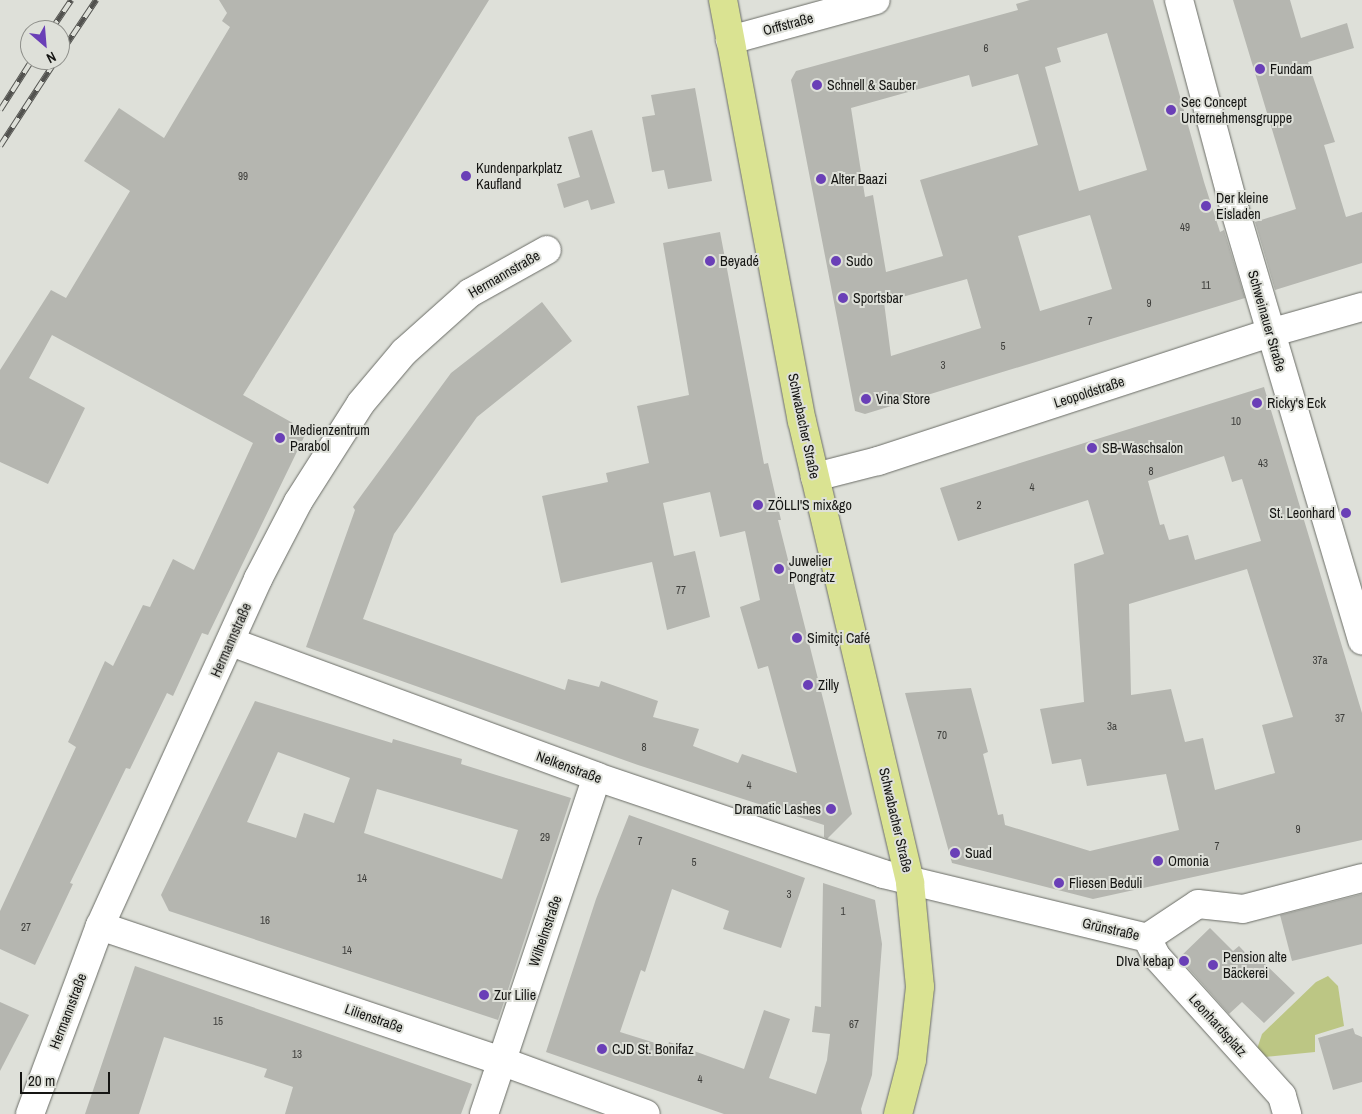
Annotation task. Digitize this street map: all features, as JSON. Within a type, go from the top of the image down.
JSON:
[{"type":"main road","name":"Schwabacher Straße","points":[[723,0],[815,477],[910,882],[920,987],[912,1060],[898,1114]]},
{"type":"street","name":"Orffstraße","points":[[730,40],[876,0]]},
{"type":"street","name":"Schweinauer Straße","points":[[1179,0],[1270,333],[1362,641]]},
{"type":"street","name":"Hermannstraße","points":[[30,1114],[100,926],[258,579],[298,502],[361,404],[404,352],[461,300],[547,250]]},
{"type":"street","name":"Leopoldstraße","points":[[815,477],[878,461],[1270,333],[1362,307]]},
{"type":"street","name":"Nelkenstraße","points":[[230,642],[597,777],[910,882]]},
{"type":"street","name":"Wilhelmstraße","points":[[484,1114],[597,777]]},
{"type":"street","name":"Grünstraße","points":[[910,882],[1008,902],[1147,938],[1198,904],[1243,909],[1362,878]]},
{"type":"street","name":"Lilienstraße","points":[[100,926],[501,1061],[646,1114]]},
{"type":"street","name":"Leonhardsplatz","points":[[1147,938],[1156,956],[1282,1096],[1287,1114]]},
{"type":"green space","points":[[1328,976],[1338,986],[1344,1026],[1315,1035],[1315,1052],[1254,1058],[1262,1034],[1316,982]]},
{"type":"building","points":[[219,0],[489,0],[243,395],[307,431],[208,635],[202,633],[173,696],[167,693],[130,769],[126,768],[70,883],[73,884],[35,965],[0,949],[0,911],[76,747],[68,742],[105,661],[113,666],[143,605],[150,607],[173,559],[194,570],[253,443],[52,335],[29,378],[85,408],[48,484],[0,462],[0,370],[51,290],[66,298],[130,191],[84,161],[119,108],[164,138],[230,27],[222,21],[227,13]]},
{"type":"building","points":[[1030,0],[1153,0],[1204,182],[1220,232],[1224,230],[1245,298],[865,414],[855,411],[791,80],[796,71],[1018,10],[1016,4]],"holes":[[[1107,33],[1147,170],[1079,191],[1045,67],[1061,62],[1057,48]],[[1018,74],[1038,145],[920,180],[943,256],[886,272],[873,195],[865,197],[851,108],[969,75],[972,87]],[[1090,215],[1112,289],[1040,311],[1018,236]],[[967,279],[981,328],[891,356],[884,302]]]},
{"type":"building","points":[[1233,0],[1290,0],[1301,38],[1347,23],[1354,48],[1308,62],[1335,142],[1324,145],[1346,217],[1362,212],[1362,263],[1275,290],[1255,222],[1296,209]]},
{"type":"building","points":[[695,88],[712,181],[668,189],[664,170],[652,172],[642,117],[655,115],[651,95]]},
{"type":"building","points":[[592,130],[615,203],[591,210],[588,200],[564,208],[557,184],[580,177],[568,137]]},
{"type":"building","points":[[720,232],[764,464],[768,463],[781,520],[778,520],[852,814],[827,839],[824,837],[824,825],[638,765],[306,647],[355,510],[353,507],[451,373],[542,302],[572,341],[477,417],[394,534],[363,619],[565,690],[568,679],[599,687],[601,681],[658,701],[653,717],[699,729],[693,746],[738,763],[742,754],[797,773],[768,666],[758,669],[740,607],[760,600],[745,531],[720,537],[710,492],[663,503],[674,556],[695,551],[710,617],[667,630],[652,562],[561,583],[542,496],[608,482],[606,473],[649,463],[637,406],[689,395],[663,243]]},
{"type":"building","points":[[1264,387],[1362,713],[1362,840],[1093,899],[952,863],[905,693],[971,688],[988,752],[983,754],[998,815],[1003,814],[1005,825],[1090,851],[1179,830],[1166,774],[1087,786],[1081,759],[1052,764],[1040,709],[1084,702],[1074,564],[1104,554],[1088,500],[958,541],[940,488]],"holes":[[[1224,456],[1232,482],[1242,479],[1261,541],[1195,560],[1188,535],[1169,540],[1164,524],[1160,525],[1148,481]],[[1247,569],[1293,717],[1262,725],[1275,773],[1215,790],[1203,738],[1185,742],[1171,689],[1131,695],[1129,604]]]},
{"type":"building","points":[[255,701],[392,743],[393,739],[462,759],[461,764],[571,798],[498,1020],[169,911],[161,895]],"holes":[[[278,752],[350,778],[334,823],[304,813],[296,838],[247,822]],[[377,789],[518,830],[502,879],[364,833]]]},
{"type":"building","points":[[629,815],[805,878],[781,948],[723,929],[729,911],[672,889],[645,972],[641,970],[620,1032],[668,1047],[669,1042],[744,1069],[764,1010],[790,1019],[769,1078],[816,1094],[827,1060],[830,1034],[812,1032],[815,1006],[821,1007],[823,883],[875,900],[882,944],[872,1075],[861,1109],[862,1114],[724,1114],[546,1052],[596,899]]},
{"type":"building","points":[[1362,894],[1362,944],[1292,961],[1280,915]]},
{"type":"building","points":[[1210,928],[1233,951],[1239,946],[1255,963],[1259,958],[1295,993],[1264,1023],[1242,1002],[1229,1014],[1179,958]]},
{"type":"building","points":[[135,966],[472,1084],[461,1114],[285,1114],[293,1087],[264,1077],[267,1069],[164,1037],[139,1114],[85,1114]]},
{"type":"building","points":[[0,1002],[29,1015],[0,1071]]},
{"type":"building","points":[[1353,1028],[1355,1034],[1362,1037],[1362,1082],[1333,1090],[1318,1038]]},
{"type":"railway","points":[[58,20],[71,0]]},
{"type":"railway","points":[[70,39],[96,0]]},
{"type":"railway","points":[[0,110],[26,70]]},
{"type":"railway","points":[[0,146],[49,70]]},
{"type":"place","name":"Fundam","points":[[1260,69]]},
{"type":"place","name":"Schnell & Sauber","points":[[817,85]]},
{"type":"place","name":"Sec Concept Unternehmensgruppe","points":[[1171,110]]},
{"type":"place","name":"Kundenparkplatz Kaufland","points":[[466,176]]},
{"type":"place","name":"Alter Baazi","points":[[821,179]]},
{"type":"place","name":"Der kleine Eisladen","points":[[1206,206]]},
{"type":"place","name":"Beyadé","points":[[710,261]]},
{"type":"place","name":"Sudo","points":[[836,261]]},
{"type":"place","name":"Sportsbar","points":[[843,298]]},
{"type":"place","name":"Vina Store","points":[[866,399]]},
{"type":"place","name":"Ricky's Eck","points":[[1257,403]]},
{"type":"place","name":"Medienzentrum Parabol","points":[[280,438]]},
{"type":"place","name":"SB-Waschsalon","points":[[1092,448]]},
{"type":"place","name":"ZÖLLI'S mix&go","points":[[758,505]]},
{"type":"place","name":"St. Leonhard","points":[[1346,513]]},
{"type":"place","name":"Juwelier Pongratz","points":[[779,569]]},
{"type":"place","name":"Simitçi Café","points":[[797,638]]},
{"type":"place","name":"Zilly","points":[[808,685]]},
{"type":"place","name":"Dramatic Lashes","points":[[831,809]]},
{"type":"place","name":"Suad","points":[[955,853]]},
{"type":"place","name":"Omonia","points":[[1158,861]]},
{"type":"place","name":"Fliesen Beduli","points":[[1059,883]]},
{"type":"place","name":"DIva kebap","points":[[1184,961]]},
{"type":"place","name":"Pension alte Bäckerei","points":[[1213,965]]},
{"type":"place","name":"Zur Lilie","points":[[484,995]]},
{"type":"place","name":"CJD St. Bonifaz","points":[[602,1049]]}]
